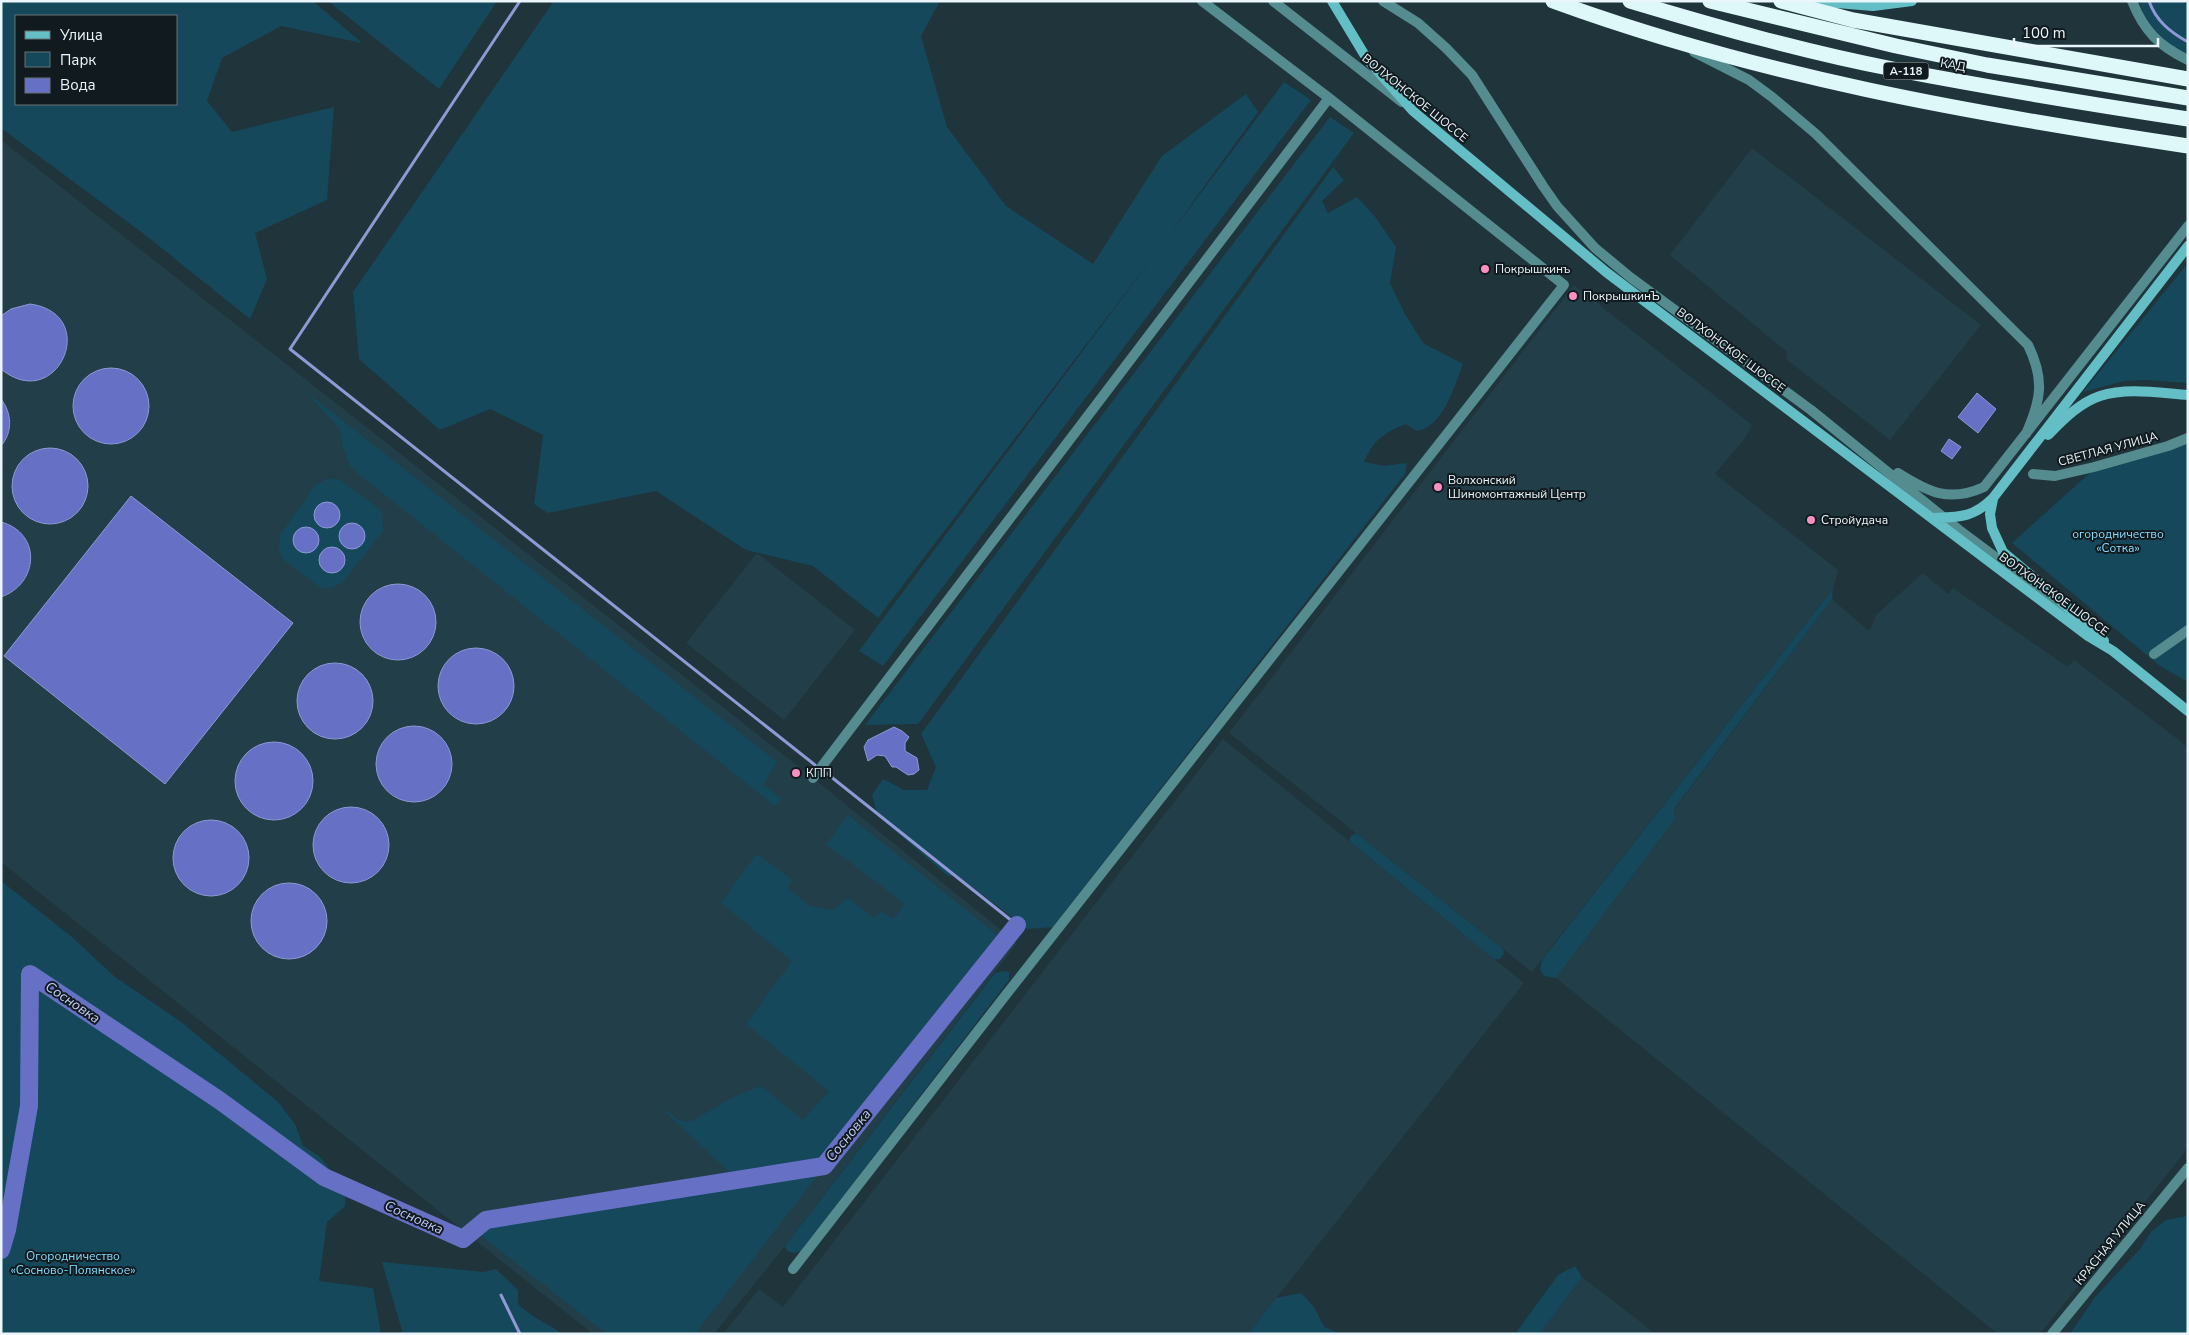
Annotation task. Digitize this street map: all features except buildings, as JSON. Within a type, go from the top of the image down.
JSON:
[{"type":"highway","points":[[1553,1],[1659,36],[1776,68],[1901,98],[2188,146]]},
{"type":"highway","name":"КАД","points":[[1630,1],[1808,50],[1893,69],[2090,104],[2188,119]]},
{"type":"highway","name":"КАД","points":[[1710,1],[1823,30],[1950,58],[2088,83],[2188,98]]},
{"type":"highway","points":[[1781,1],[1853,20],[2188,79]]},
{"type":"main road","points":[[1332,1],[1367,59],[1413,111]]},
{"type":"main road","points":[[1812,1],[1873,6],[1912,1]]},
{"type":"main road","name":"ВОЛХОНСКОЕ ШОССЕ","points":[[1413,111],[1606,272],[2088,636],[2113,651],[2188,711]]},
{"type":"main road","points":[[1932,518],[1972,515],[1982,510],[2188,246]]},
{"type":"main road","points":[[2025,456],[2064,419],[2083,405],[2100,396],[2124,392],[2188,395]]},
{"type":"main road","points":[[1993,498],[1990,514],[1992,528],[2003,552],[2054,594],[2071,613]]},
{"type":"main road","name":"ВОЛХОНСКОЕ ШОССЕ","points":[[2071,613],[2094,631],[2113,651]]},
{"type":"street","points":[[793,1270],[1011,989],[1564,285],[1329,98],[1202,1]]},
{"type":"street","name":"ВОЛХОНСКОЕ ШОССЕ","points":[[1273,1],[1413,111]]},
{"type":"street","name":"ВОЛХОНСКОЕ ШОССЕ","points":[[1383,1],[1418,23],[1472,75],[1543,186],[1595,248],[1630,277],[1766,376],[1944,518],[2071,613]]},
{"type":"street","points":[[2132,1],[2145,28],[2154,38],[2167,50],[2188,60]]},
{"type":"street","points":[[1659,36],[1749,80],[1788,110],[1830,148],[2028,346],[2035,359],[2039,385],[2038,408],[2026,434]]},
{"type":"street","points":[[813,778],[1329,98]]},
{"type":"street","points":[[1856,446],[1912,482],[1946,496],[1975,491],[1984,486],[2188,226]]},
{"type":"street","name":"СВЕТЛАЯ УЛИЦА","points":[[2032,474],[2055,476],[2094,467],[2168,446],[2188,438]]},
{"type":"street","points":[[2154,654],[2188,630]]},
{"type":"street","name":"КРАСНАЯ УЛИЦА","points":[[2052,1334],[2188,1168]]},
{"type":"shaded area","points":[[1,140],[813,778],[1017,943],[785,1246],[714,1334],[593,1334],[1,862]]},
{"type":"shaded area","points":[[1752,148],[1981,325],[1890,440],[1786,359],[1787,352],[1670,255]]},
{"type":"shaded area","points":[[1574,285],[1752,425],[1745,438],[1715,474],[1838,570],[1833,589],[1532,972],[1229,733]]},
{"type":"shaded area","points":[[757,553],[855,630],[784,720],[686,643]]},
{"type":"shaded area","points":[[1923,573],[1948,594],[1953,588],[2068,667],[2074,660],[2188,747],[2188,1148],[2040,1334],[1998,1334],[1556,978],[1675,819],[1674,810],[1832,599],[1869,631],[1877,614]]},
{"type":"shaded area","points":[[1223,739],[1524,983],[1248,1334],[723,1334],[759,1289],[783,1307]]},
{"type":"shaded area","points":[[1582,1277],[1656,1334],[1537,1334]]},
{"type":"green space","points":[[1,1],[313,1],[362,43],[281,26],[222,58],[207,101],[232,132],[334,107],[327,200],[255,233],[267,279],[250,319],[144,234],[1,128]]},
{"type":"green space","points":[[328,1],[497,1],[439,89]]},
{"type":"green space","points":[[554,1],[940,1],[921,36],[947,127],[1006,206],[1093,264],[1162,156],[1246,94],[1258,112],[1167,238],[1284,82],[1311,100],[883,666],[859,651],[1158,250],[878,618],[813,566],[746,550],[656,491],[548,513],[534,504],[543,435],[490,409],[440,430],[359,359],[353,292]]},
{"type":"green space","points":[[2139,1],[2188,1],[2188,56],[2158,33],[2147,19]]},
{"type":"green space","points":[[1330,117],[1354,133],[918,724],[865,725]]},
{"type":"green space","points":[[1333,167],[1344,180],[1322,201],[1328,213],[1357,197],[1376,218],[1396,247],[1390,283],[1405,314],[1423,343],[1463,364],[1452,394],[1441,413],[1426,428],[1417,431],[1406,424],[1385,434],[1372,448],[1364,462],[1384,466],[1407,463],[1405,474],[1053,927],[1027,929],[958,876],[948,876],[878,816],[872,795],[883,779],[904,790],[927,790],[936,767],[921,734]]},
{"type":"green space","points":[[2188,263],[2188,383],[2147,380],[2124,381],[2083,392]]},
{"type":"green space","points":[[305,391],[777,762],[763,785],[782,799],[775,806],[351,468],[343,447],[340,429]]},
{"type":"green space","name":"огородничество «Сотка»","points":[[2188,443],[2188,682],[2160,666],[2012,543],[2093,470]]},
{"type":"green space","points":[[326,479],[339,479],[382,511],[383,531],[343,582],[331,588],[321,588],[282,559],[279,549],[280,535],[315,485]]},
{"type":"green space","points":[[1833,589],[1832,599],[1674,809],[1675,819],[1556,978],[1544,976],[1540,969],[1542,960]]},
{"type":"green space","points":[[848,815],[1000,937],[826,1158],[731,1174],[660,1107],[681,1121],[692,1121],[737,1095],[761,1086],[803,1120],[829,1091],[746,1024],[792,961],[721,903],[755,856],[759,855],[792,880],[788,888],[810,906],[833,910],[848,898],[874,918],[881,911],[893,919],[905,904],[826,844]]},
{"type":"green space","points":[[1356,833],[1503,949],[1504,954],[1500,959],[1494,959],[1349,841],[1351,836]]},
{"type":"green space","name":"Огородничество «Сосново-Полянское»","points":[[1,881],[72,937],[115,977],[180,1021],[278,1102],[295,1124],[303,1146],[319,1156],[345,1187],[345,1206],[327,1222],[319,1281],[373,1288],[381,1334],[1,1334]]},
{"type":"green space","points":[[1009,972],[1009,980],[801,1251],[793,1253],[787,1251],[785,1246],[995,973]]},
{"type":"green space","points":[[821,1171],[695,1334],[607,1334],[472,1229]]},
{"type":"green space","points":[[2188,1216],[2188,1334],[2070,1334],[2095,1297],[2140,1249],[2151,1232],[2166,1220]]},
{"type":"green space","points":[[382,1262],[484,1272],[496,1269],[518,1290],[518,1304],[534,1317],[563,1334],[403,1334]]},
{"type":"green space","points":[[1575,1266],[1582,1277],[1539,1334],[1515,1334],[1558,1275]]},
{"type":"green space","points":[[1301,1293],[1314,1307],[1324,1327],[1342,1334],[1248,1334],[1276,1298]]},
{"type":"water","points":[[30,304],[52,312],[64,325],[67,341],[64,358],[54,371],[39,380],[21,380],[1,369],[1,316],[11,309]]},
{"type":"water","points":[[119,368],[132,374],[143,385],[149,398],[147,421],[132,438],[119,444],[103,444],[90,438],[75,421],[73,398],[79,385],[96,370]]},
{"type":"water","points":[[1977,393],[1996,409],[1978,433],[1958,417]]},
{"type":"water","points":[[1,399],[5,404],[10,422],[8,435],[1,446]]},
{"type":"water","points":[[1949,439],[1961,447],[1952,459],[1941,451]]},
{"type":"water","points":[[58,448],[71,454],[82,465],[88,478],[86,501],[71,518],[58,524],[42,524],[29,518],[14,501],[12,478],[18,465],[35,450]]},
{"type":"water","points":[[131,496],[293,623],[165,784],[4,656]]},
{"type":"water","points":[[327,502],[336,506],[340,515],[336,524],[327,528],[318,524],[314,515],[318,506]]},
{"type":"water","points":[[1,522],[14,528],[24,537],[29,547],[31,559],[29,570],[23,581],[14,590],[1,597]]},
{"type":"water","points":[[352,523],[361,527],[365,536],[361,545],[352,549],[343,545],[339,536],[343,527]]},
{"type":"water","points":[[306,527],[315,531],[319,540],[315,549],[306,553],[297,549],[293,540],[297,531]]},
{"type":"water","points":[[332,547],[341,551],[345,560],[341,569],[332,573],[323,569],[319,560],[323,551]]},
{"type":"water","points":[[406,584],[419,590],[430,601],[436,614],[434,637],[419,654],[406,660],[390,660],[377,654],[362,637],[360,614],[366,601],[383,586]]},
{"type":"water","points":[[484,648],[497,654],[508,665],[514,678],[512,701],[497,718],[484,724],[468,724],[455,718],[440,701],[438,678],[444,665],[461,650]]},
{"type":"water","points":[[343,663],[356,669],[367,680],[373,693],[371,716],[356,733],[343,739],[327,739],[314,733],[299,716],[297,693],[303,680],[320,665]]},
{"type":"water","points":[[422,726],[435,732],[446,743],[452,756],[450,779],[435,796],[422,802],[406,802],[393,796],[378,779],[376,756],[382,743],[399,728]]},
{"type":"water","points":[[894,727],[909,737],[905,743],[905,751],[917,758],[919,770],[914,774],[908,775],[896,767],[892,767],[885,756],[877,755],[868,761],[864,747],[868,740]]},
{"type":"water","points":[[274,742],[289,745],[301,754],[310,766],[313,781],[310,796],[301,808],[289,817],[274,820],[259,817],[247,808],[238,796],[235,781],[238,766],[247,754],[259,745]]},
{"type":"water","points":[[359,807],[372,813],[383,824],[389,837],[387,860],[372,877],[359,883],[343,883],[330,877],[315,860],[313,837],[319,824],[336,809]]},
{"type":"water","points":[[219,820],[232,826],[243,837],[249,850],[247,873],[232,890],[219,896],[203,896],[190,890],[175,873],[173,850],[179,837],[196,822]]},
{"type":"water","points":[[297,883],[310,889],[321,900],[327,913],[325,936],[310,953],[297,959],[281,959],[268,953],[253,936],[251,913],[257,900],[274,885]]},
{"type":"waterway","points":[[520,1],[290,349],[815,765]]},
{"type":"waterway","points":[[2149,1],[2164,25],[2188,42]]},
{"type":"waterway","points":[[825,772],[1017,925]]},
{"type":"waterway","name":"Сосновка","points":[[1,1250],[7,1230],[29,1106],[30,974],[219,1100],[324,1177],[463,1239],[486,1220],[824,1166],[1017,925]]},
{"type":"waterway","points":[[501,1295],[520,1334]]},
{"type":"place","name":"Покрышкинъ","points":[[1485,269]]},
{"type":"place","name":"ПокрышкинЪ","points":[[1573,296]]},
{"type":"place","name":"Волхонский Шиномонтажный Центр","points":[[1438,487]]},
{"type":"place","name":"Стройудача","points":[[1811,520]]},
{"type":"place","name":"КПП","points":[[796,773]]}]
